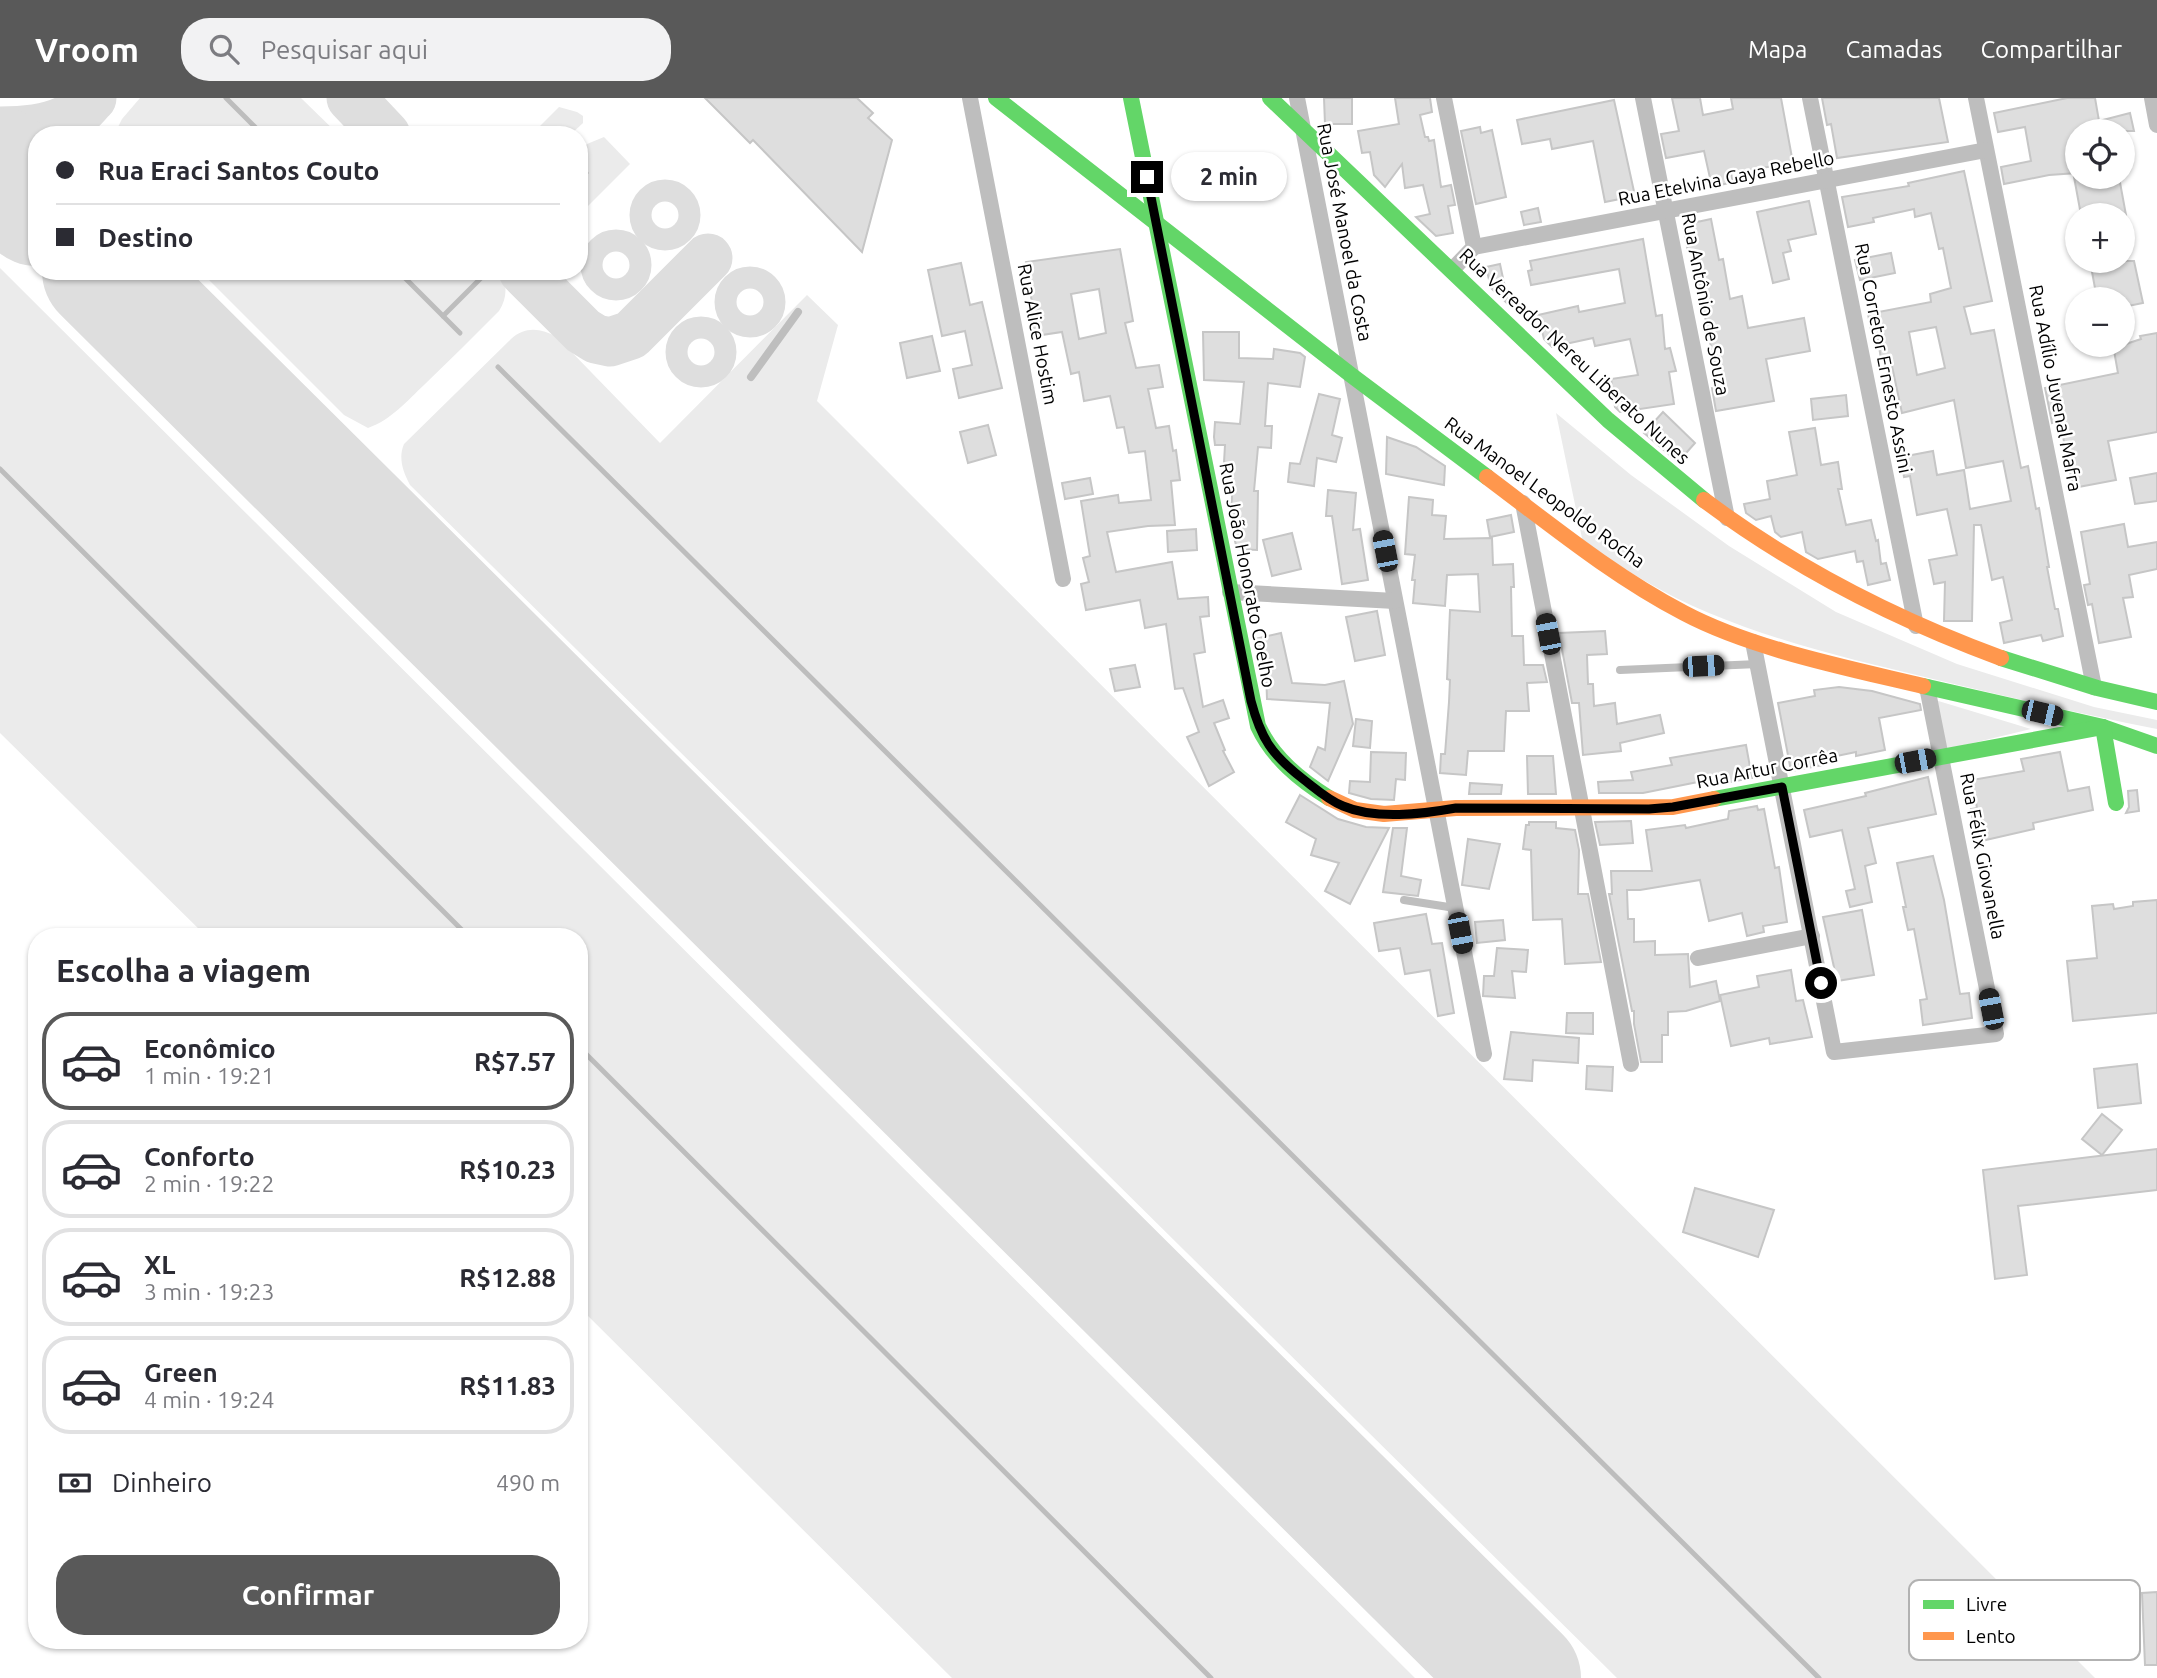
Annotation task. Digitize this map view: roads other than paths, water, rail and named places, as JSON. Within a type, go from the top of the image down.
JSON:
[{"type":"main road","name":"Rua Manoel Leopoldo Rocha","points":[[996,98],[1351,375],[1612,571],[1686,614],[1753,642],[1927,687],[2103,727],[2157,746]]},
{"type":"main road","name":"Rua João Honorato Coelho","points":[[1131,98],[1258,726],[1266,744],[1282,763],[1328,799],[1363,812],[1436,811]]},
{"type":"main road","name":"Rua Vereador Nereu Liberato Nunes","points":[[1270,98],[1647,455],[1727,518],[1805,569],[1916,626],[2018,665],[2157,702]]},
{"type":"main road","name":"Rua Artur Corrêa","points":[[1436,811],[1456,808],[1673,807],[2103,727]]},
{"type":"main road","points":[[2103,727],[2116,803]]},
{"type":"street","name":"Rua Alice Hostim","points":[[970,98],[1063,579]]},
{"type":"street","name":"Rua José Manoel da Costa","points":[[1297,98],[1484,1054]]},
{"type":"street","points":[[1444,98],[1474,247],[1452,270]]},
{"type":"street","name":"Rua Antônio de Souza","points":[[1643,98],[1727,518]]},
{"type":"street","name":"Rua Corretor Ernesto Assini","points":[[1810,98],[1916,626]]},
{"type":"street","name":"Rua Adílio Juvenal Mafra","points":[[1976,98],[2094,687]]},
{"type":"street","points":[[2152,98],[2157,125]]},
{"type":"street","name":"Rua Etelvina Gaya Rebello","points":[[1474,247],[1986,150]]},
{"type":"street","points":[[1522,503],[1632,1064]]},
{"type":"street","points":[[1230,592],[1395,601]]},
{"type":"street","points":[[1698,958],[1812,936],[1753,642]]},
{"type":"street","name":"Rua Félix Giovanella","points":[[1812,936],[1834,1052],[1996,1034],[1927,687]]},
{"type":"lane","points":[[751,377],[798,312]]},
{"type":"lane","points":[[1620,670],[1758,664]]},
{"type":"lane","points":[[1404,900],[1455,908]]},
{"type":"waterway","points":[[226,98],[254,126]]},
{"type":"waterway","points":[[407,280],[460,333]]},
{"type":"waterway","points":[[443,316],[479,280]]},
{"type":"waterway","points":[[498,367],[1819,1678]]},
{"type":"waterway","points":[[0,469],[460,928]]},
{"type":"waterway","points":[[588,1056],[1211,1678]]}]
